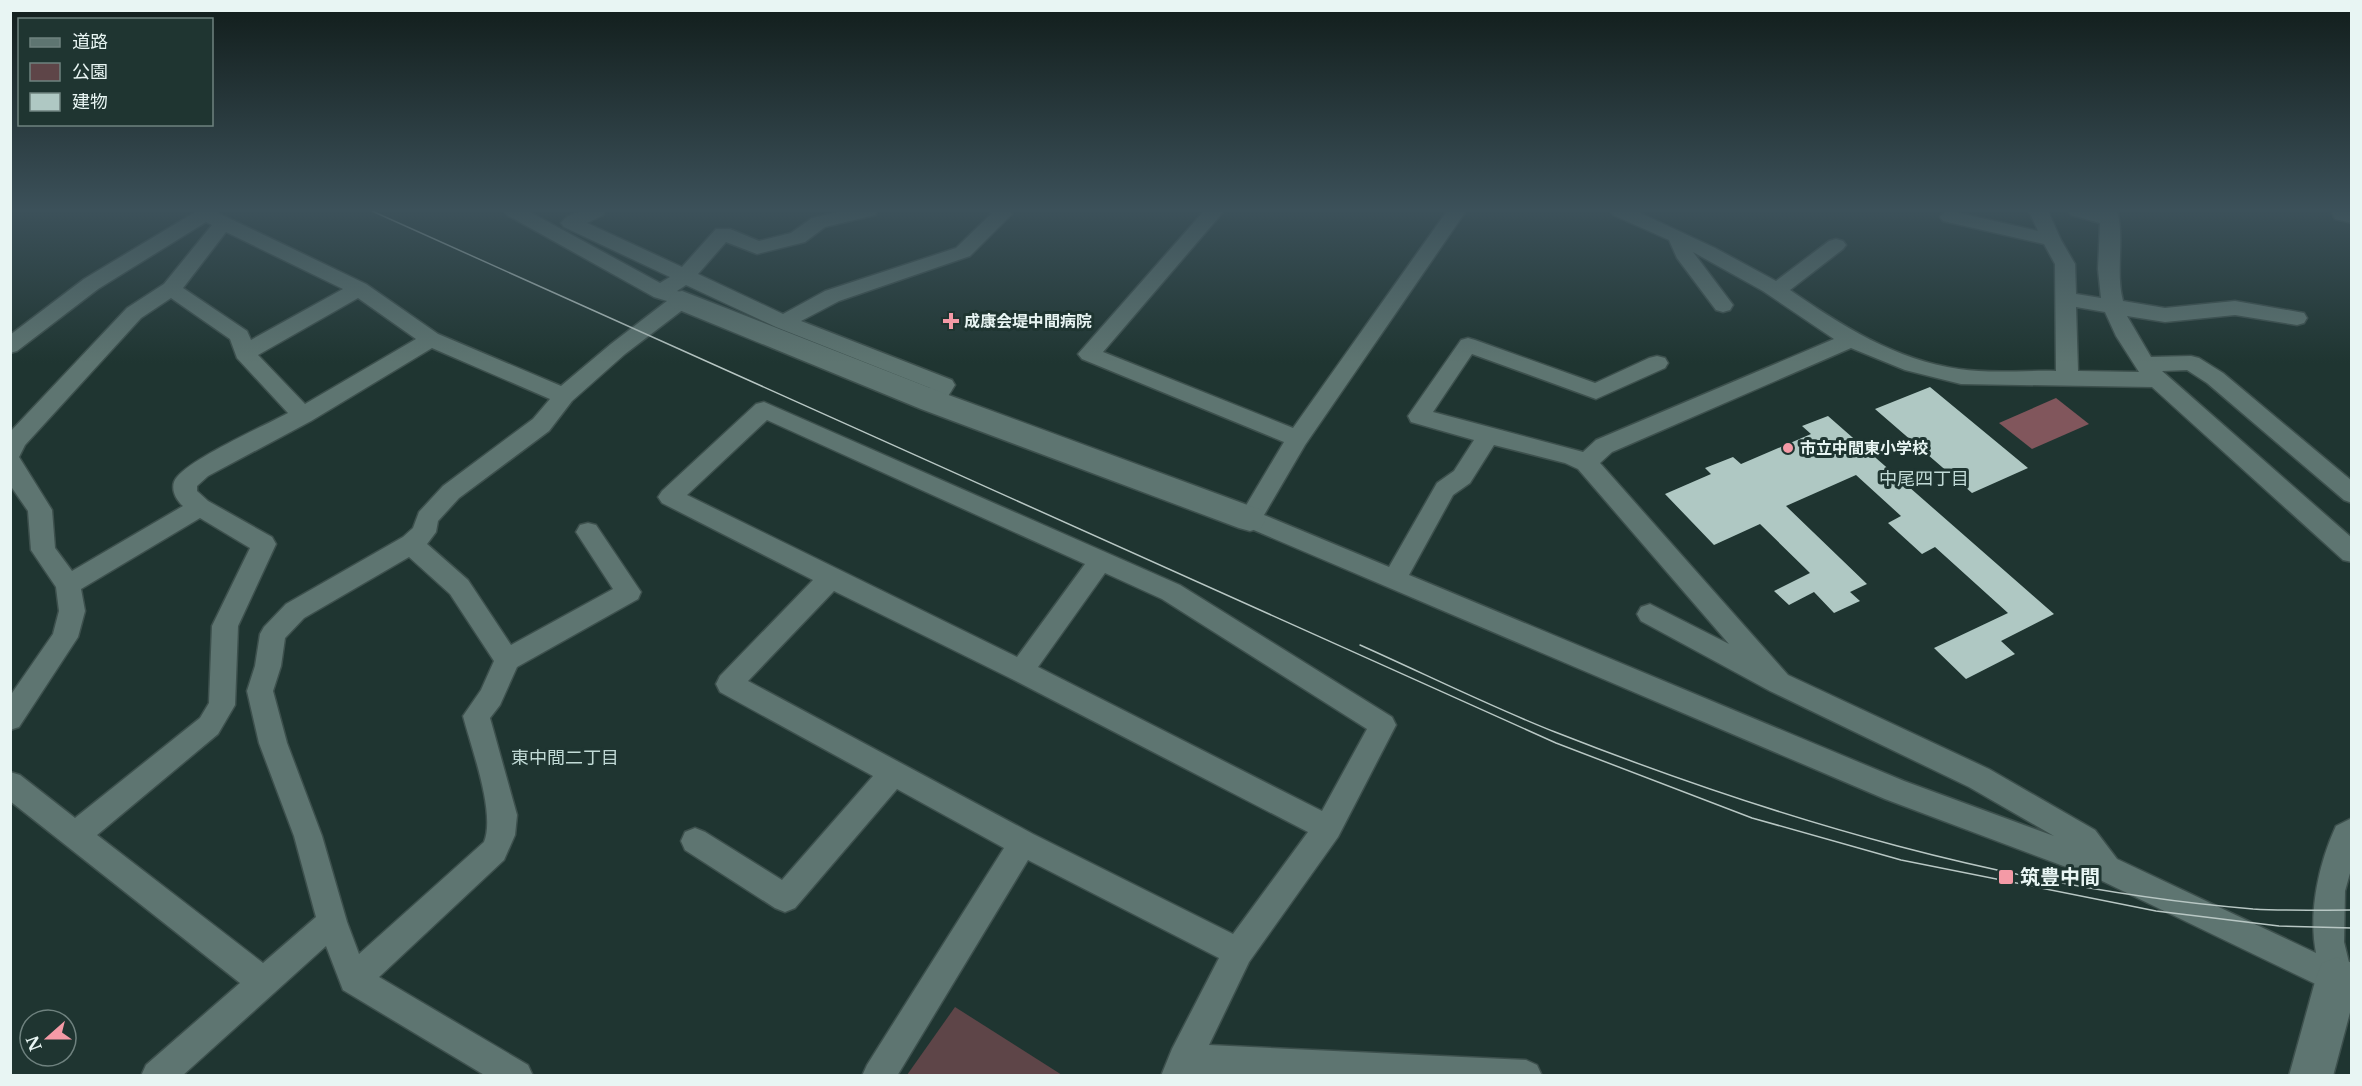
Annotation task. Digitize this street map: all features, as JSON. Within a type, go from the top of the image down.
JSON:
[{"type":"street","points":[[10,346],[91,284],[131,262]]},
{"type":"street","points":[[10,452],[16,440],[134,313],[171,290],[187,262]]},
{"type":"street","points":[[304,262],[359,289],[431,339],[564,396]]},
{"type":"street","points":[[618,262],[676,290],[932,401],[1250,519],[1895,790],[2106,869],[2347,977]]},
{"type":"street","points":[[632,262],[676,290],[783,322],[944,385],[932,401]]},
{"type":"street","points":[[517,1076],[354,979],[332,922],[308,836],[273,743],[260,691],[268,666],[273,634],[295,611],[411,544],[424,532],[427,518],[451,492],[542,425],[564,396],[618,350],[676,290],[699,262]]},
{"type":"street","points":[[783,322],[832,296],[934,262]]},
{"type":"street","points":[[1170,262],[1089,354],[1296,439]]},
{"type":"street","points":[[1250,519],[1296,439],[1420,262]]},
{"type":"street","points":[[1690,262],[1722,305]]},
{"type":"street","points":[[1722,262],[1776,291],[1836,331],[1931,371],[1961,377],[2067,379],[2151,372],[2191,363],[2216,378],[2352,494]]},
{"type":"street","points":[[1776,291],[1815,262]]},
{"type":"street","points":[[2064,262],[2067,379]]},
{"type":"street","points":[[2109,262],[2109,283],[2114,308],[2126,337],[2151,372],[2352,553]]},
{"type":"street","points":[[244,352],[359,289]]},
{"type":"street","points":[[171,290],[240,336],[244,352],[303,415]]},
{"type":"street","points":[[2066,299],[2165,315],[2235,308],[2297,318]]},
{"type":"street","points":[[74,836],[209,726],[222,705],[225,626],[264,544],[200,507],[186,495],[185,483],[200,470],[303,415],[431,339]]},
{"type":"street","points":[[1586,463],[1604,446],[1853,339]]},
{"type":"street","points":[[1657,363],[1596,391],[1468,345],[1419,416],[1571,456],[1586,463],[1779,683]]},
{"type":"street","points":[[1328,828],[1021,671],[670,497],[764,410],[1171,592],[1383,725],[1328,828],[1238,952],[1180,1068],[1526,1076]]},
{"type":"street","points":[[1395,579],[1444,489],[1462,477],[1488,436]]},
{"type":"street","points":[[10,462],[12,469],[40,510],[43,550],[68,585],[72,611],[65,637],[10,719]]},
{"type":"street","points":[[68,585],[200,507]]},
{"type":"street","points":[[354,979],[494,851],[501,835],[503,815],[477,716],[491,697],[507,660],[629,592],[588,532]]},
{"type":"street","points":[[411,544],[459,587],[507,660]]},
{"type":"street","points":[[1021,671],[1100,562]]},
{"type":"street","points":[[831,578],[729,684],[1023,843],[1238,952]]},
{"type":"street","points":[[1650,614],[1779,683],[1979,778],[2085,839],[2106,869]]},
{"type":"street","points":[[222,705],[260,691]]},
{"type":"street","points":[[696,841],[785,898],[893,773]]},
{"type":"street","points":[[10,784],[262,981]]},
{"type":"street","points":[[2312,1076],[2347,977],[2329,942],[2330,891],[2350,834]]},
{"type":"street","points":[[878,1076],[1023,843]]},
{"type":"street","points":[[157,1076],[262,981],[332,922]]},
{"type":"green space","points":[[955,1007],[1062,1075],[907,1075]]},
{"type":"shaded area","points":[[2056,398],[2089,424],[2032,449],[1999,423]]},
{"type":"building","points":[[1930,387],[2028,468],[1972,493],[1875,409]]},
{"type":"building","points":[[1828,416],[2054,614],[2001,641],[2015,654],[1966,679],[1934,648],[2008,613],[1935,547],[1922,554],[1888,523],[1901,516],[1856,475],[1786,506],[1867,584],[1850,592],[1860,601],[1834,613],[1814,592],[1789,605],[1774,591],[1810,573],[1760,524],[1714,545],[1665,494],[1711,474],[1705,468],[1733,457],[1741,464],[1811,434],[1802,426]]},
{"type":"tram line","points":[[485,262],[1556,743],[1752,818],[1901,860],[2156,911],[2279,926],[2352,928]]},
{"type":"tram line","points":[[1360,645],[1530,722],[1639,764],[1725,794],[1898,846],[2074,885],[2163,899],[2253,909],[2352,910]]},
{"type":"place","name":"成康会堤中間病院","points":[[951,321]]},
{"type":"place","name":"市立中間東小学校","points":[[1788,448]]},
{"type":"place","name":"筑豊中間","points":[[2006,877]]},
{"type":"district","name":"中尾四丁目","points":[[1924,479]]},
{"type":"district","name":"東中間二丁目","points":[[565,758]]}]
